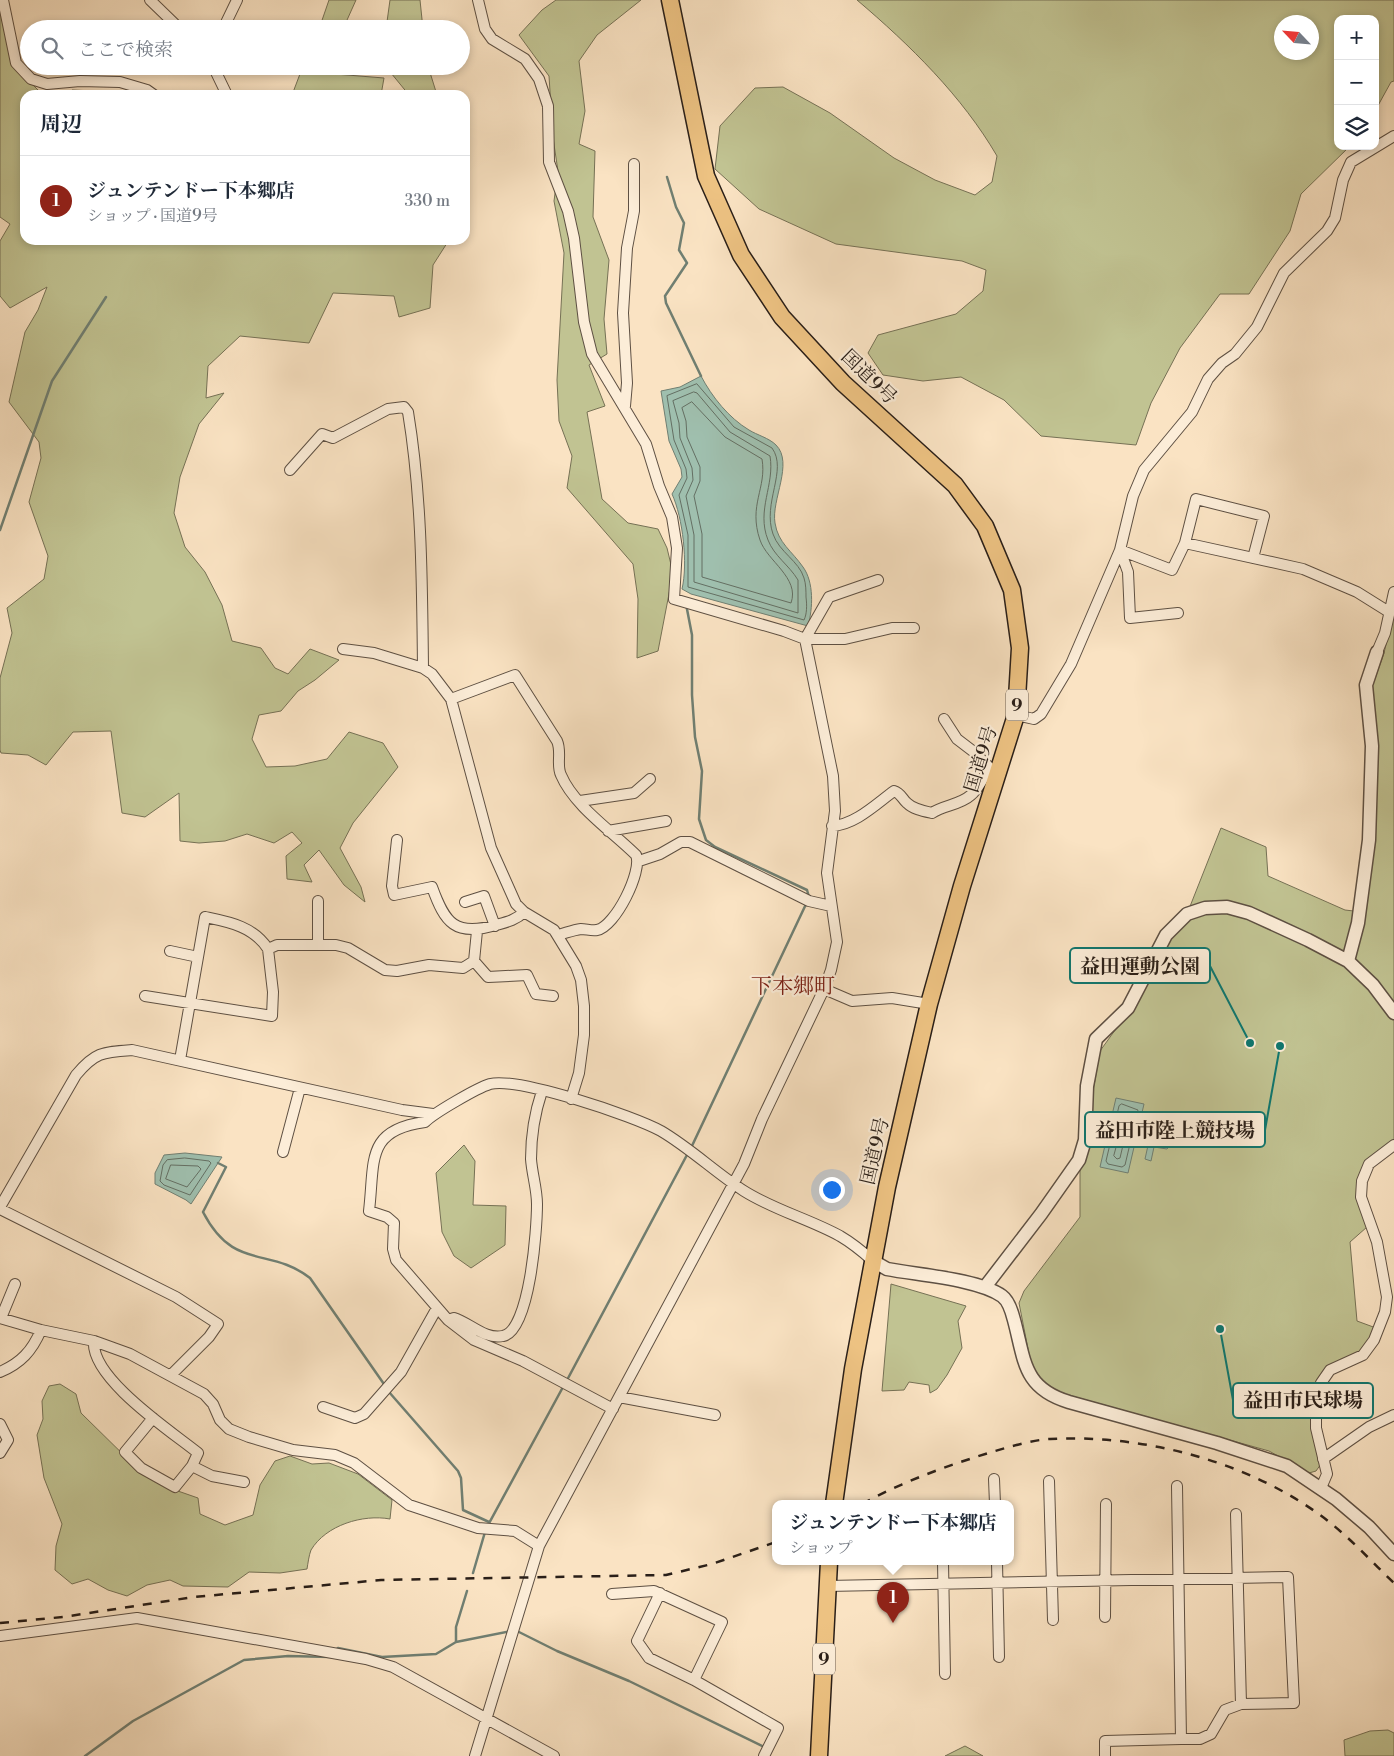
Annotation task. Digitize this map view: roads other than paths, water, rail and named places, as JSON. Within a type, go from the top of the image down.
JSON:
[{"type":"highway","name":"国道9号","points":[[670,0],[706,176],[740,255],[782,318],[844,382],[955,485],[985,526],[1012,590],[1020,648],[1016,715],[995,770],[929,1004],[887,1187],[853,1369],[835,1500]]},
{"type":"highway","name":"9","points":[[819,1756],[829,1565]]},
{"type":"street","points":[[3,0],[16,63],[20,67]]},
{"type":"street","points":[[150,0],[171,20]]},
{"type":"street","points":[[227,20],[237,0]]},
{"type":"street","points":[[478,0],[485,30],[492,39],[525,58],[539,79],[548,106],[549,162],[568,212],[574,238],[584,322],[592,354],[625,406],[646,444],[659,486],[672,517],[677,548],[674,599],[784,630],[804,639],[851,638],[892,628],[914,628]]},
{"type":"street","points":[[27,75],[31,79],[47,84],[80,81],[120,82],[146,90]]},
{"type":"street","points":[[217,75],[225,90]]},
{"type":"street","points":[[1016,715],[1034,719],[1041,714],[1071,664],[1120,550],[1133,496],[1144,470],[1192,412],[1208,379],[1222,363],[1235,354],[1257,327],[1284,273],[1327,231],[1335,218],[1342,180],[1351,162],[1394,136]]},
{"type":"street","points":[[625,406],[628,383],[623,313],[627,248],[634,211],[634,164]]},
{"type":"street","points":[[290,470],[322,434],[332,438],[388,409],[404,407],[408,412],[418,492],[422,576],[423,668]]},
{"type":"street","points":[[1120,550],[1172,570],[1185,543],[1196,499],[1264,516],[1253,558]]},
{"type":"street","points":[[1185,543],[1303,569],[1357,592],[1389,612]]},
{"type":"street","points":[[1120,550],[1128,572],[1130,618],[1178,613]]},
{"type":"street","points":[[475,1756],[539,1546],[734,1183],[824,989],[831,970],[837,942],[828,873],[834,811],[833,776],[804,639],[829,597],[878,580]]},
{"type":"street","points":[[1348,960],[1358,923],[1369,840],[1372,746],[1366,685],[1394,592]]},
{"type":"street","points":[[343,649],[374,653],[423,668],[432,674],[451,699],[491,848],[516,904],[524,912],[540,920],[558,935],[576,966],[584,1006],[584,1035],[579,1072],[571,1099]]},
{"type":"street","points":[[451,699],[516,675],[558,741],[561,776],[580,801],[608,831],[636,855],[639,861],[637,872],[615,915],[608,924],[597,930],[582,929],[558,935]]},
{"type":"street","points":[[832,826],[840,825],[860,816],[894,791],[899,793],[906,803],[914,808],[932,813],[940,808],[966,799],[973,794],[984,774],[995,770],[957,739],[944,719]]},
{"type":"street","points":[[580,801],[634,793],[650,779]]},
{"type":"street","points":[[608,831],[666,821]]},
{"type":"street","points":[[397,840],[392,886],[394,896],[432,887],[441,913],[451,923],[464,929],[477,930],[495,926],[518,918],[524,912]]},
{"type":"street","points":[[639,861],[660,854],[681,842],[690,842],[806,900],[831,906]]},
{"type":"street","points":[[465,902],[484,896],[495,926]]},
{"type":"street","points":[[318,902],[318,945]]},
{"type":"street","points":[[984,1287],[1041,1214],[1079,1160],[1084,1140],[1090,1065],[1096,1039],[1128,1008],[1166,935],[1187,914],[1205,908],[1227,907],[1249,913],[1348,960],[1373,985],[1394,1013]]},
{"type":"street","points":[[145,996],[191,1003],[272,1016],[273,992],[268,949],[251,932],[236,923],[205,917],[191,1003],[180,1060]]},
{"type":"street","points":[[477,930],[474,961],[488,977],[528,975],[536,994],[553,996]]},
{"type":"street","points":[[268,949],[277,945],[336,945],[348,948],[385,970],[397,971],[429,966],[463,968],[474,961]]},
{"type":"street","points":[[170,952],[198,957]]},
{"type":"street","points":[[824,989],[852,1001],[892,998],[929,1004]]},
{"type":"street","points":[[172,1375],[210,1337],[218,1324],[176,1297],[0,1208],[76,1075],[89,1059],[108,1052],[132,1050],[402,1110],[434,1114]]},
{"type":"street","points":[[613,1409],[524,1361],[474,1340],[448,1320],[396,1260],[393,1249],[394,1223],[387,1217],[369,1211],[374,1153],[386,1135],[404,1125],[426,1122],[434,1114],[490,1084],[512,1084],[542,1091],[637,1120],[661,1132],[734,1183],[771,1206],[842,1237],[873,1261],[888,1269],[984,1287],[1004,1297],[1012,1310],[1026,1369],[1032,1380],[1055,1398],[1254,1454],[1287,1466],[1321,1488],[1369,1527],[1394,1554]]},
{"type":"street","points":[[283,1152],[300,1088]]},
{"type":"street","points":[[448,1320],[454,1318],[461,1320],[488,1336],[504,1336],[515,1329],[531,1277],[537,1204],[531,1159],[536,1108],[542,1091]]},
{"type":"street","points":[[1321,1488],[1327,1474],[1316,1420],[1316,1404],[1321,1383],[1330,1370],[1362,1355],[1374,1340],[1385,1312],[1387,1297],[1377,1242],[1361,1197],[1362,1181],[1369,1164],[1394,1145]]},
{"type":"street","points":[[15,1284],[0,1318],[41,1330],[94,1341],[130,1354],[204,1394],[213,1404],[220,1420],[229,1429],[293,1450],[334,1455],[354,1464],[409,1506],[478,1528],[514,1531],[539,1546]]},
{"type":"street","points":[[323,1407],[355,1418],[364,1414],[401,1372],[437,1308]]},
{"type":"street","points":[[0,1372],[14,1366],[25,1358],[41,1330]]},
{"type":"street","points":[[94,1341],[93,1348],[106,1372],[128,1398],[198,1453],[192,1466],[175,1486],[141,1468],[125,1452],[153,1418]]},
{"type":"street","points":[[619,1397],[715,1414]]},
{"type":"street","points":[[1324,1458],[1370,1427],[1394,1415]]},
{"type":"street","points":[[0,1424],[8,1440],[0,1453]]},
{"type":"street","points":[[192,1466],[212,1476],[244,1482]]},
{"type":"street","points":[[994,1479],[995,1500]]},
{"type":"street","points":[[1049,1481],[1053,1620]]},
{"type":"street","points":[[1176,1486],[1181,1739]]},
{"type":"street","points":[[1105,1617],[1106,1504]]},
{"type":"street","points":[[1236,1514],[1241,1704]]},
{"type":"street","points":[[943,1565],[945,1674]]},
{"type":"street","points":[[997,1565],[999,1657]]},
{"type":"street","points":[[827,1586],[1288,1577],[1294,1703],[1241,1704],[1225,1710],[1218,1726],[1211,1734],[1200,1739],[1106,1741],[1106,1756]]},
{"type":"street","points":[[612,1594],[654,1591],[722,1622],[694,1680]]},
{"type":"street","points":[[660,1593],[637,1642],[649,1658],[694,1680],[778,1728],[764,1756]]},
{"type":"street","points":[[0,1636],[136,1618],[333,1652],[384,1664],[488,1718],[554,1756]]},
{"type":"water","points":[[701,376],[710,392],[728,413],[749,430],[776,445],[781,453],[783,472],[776,504],[775,523],[782,541],[807,573],[812,603],[808,626],[691,594],[682,589],[685,567],[682,528],[672,494],[682,477],[681,469],[669,441],[661,391],[680,387]]},
{"type":"water","points":[[1116,1098],[1144,1104],[1128,1173],[1100,1167]]},
{"type":"water","points":[[1159,1121],[1175,1140],[1167,1149],[1154,1147],[1151,1161],[1145,1159],[1153,1123]]},
{"type":"water","points":[[185,1153],[222,1157],[191,1204],[155,1184],[155,1173],[164,1155]]},
{"type":"waterway","points":[[667,177],[676,207],[684,223],[679,250],[687,263],[665,296],[666,303],[701,376]]},
{"type":"waterway","points":[[0,530],[52,381],[106,297]]},
{"type":"waterway","points":[[686,604],[692,635],[692,695],[695,737],[702,771],[699,819],[706,840],[715,847],[807,890],[809,897]]},
{"type":"waterway","points":[[691,1148],[807,902]]},
{"type":"waterway","points":[[566,1382],[688,1153]]},
{"type":"waterway","points":[[218,1163],[226,1167],[203,1212],[215,1231],[227,1243],[240,1251],[295,1268],[310,1278],[386,1387]]},
{"type":"waterway","points":[[487,1527],[563,1387]]},
{"type":"waterway","points":[[389,1392],[458,1471],[461,1478],[463,1510],[489,1522]]},
{"type":"waterway","points":[[473,1573],[485,1532]]},
{"type":"waterway","points":[[456,1642],[456,1627],[467,1591]]},
{"type":"waterway","points":[[336,1650],[338,1648],[382,1657],[436,1654],[456,1642],[511,1631]]},
{"type":"waterway","points":[[517,1631],[557,1651],[629,1681],[764,1747]]},
{"type":"waterway","points":[[85,1756],[133,1721],[244,1660],[288,1656],[331,1657]]},
{"type":"railway","points":[[870,1500],[927,1474],[978,1456],[1022,1444],[1050,1439],[1123,1441],[1160,1447],[1196,1456],[1232,1468],[1266,1483],[1298,1500],[1328,1521],[1394,1583]]},
{"type":"railway","points":[[0,1623],[63,1617],[194,1597],[381,1580],[666,1575],[712,1564],[772,1543]]},
{"type":"place","name":"益田運動公園","points":[[1250,1043]]},
{"type":"place","name":"益田市陸上競技場","points":[[1280,1046]]},
{"type":"place","name":"益田市民球場","points":[[1220,1329]]},
{"type":"place","name":"ジュンテンドー下本郷店","points":[[893,1623]]},
{"type":"district","name":"下本郷町","points":[[793,987]]}]
